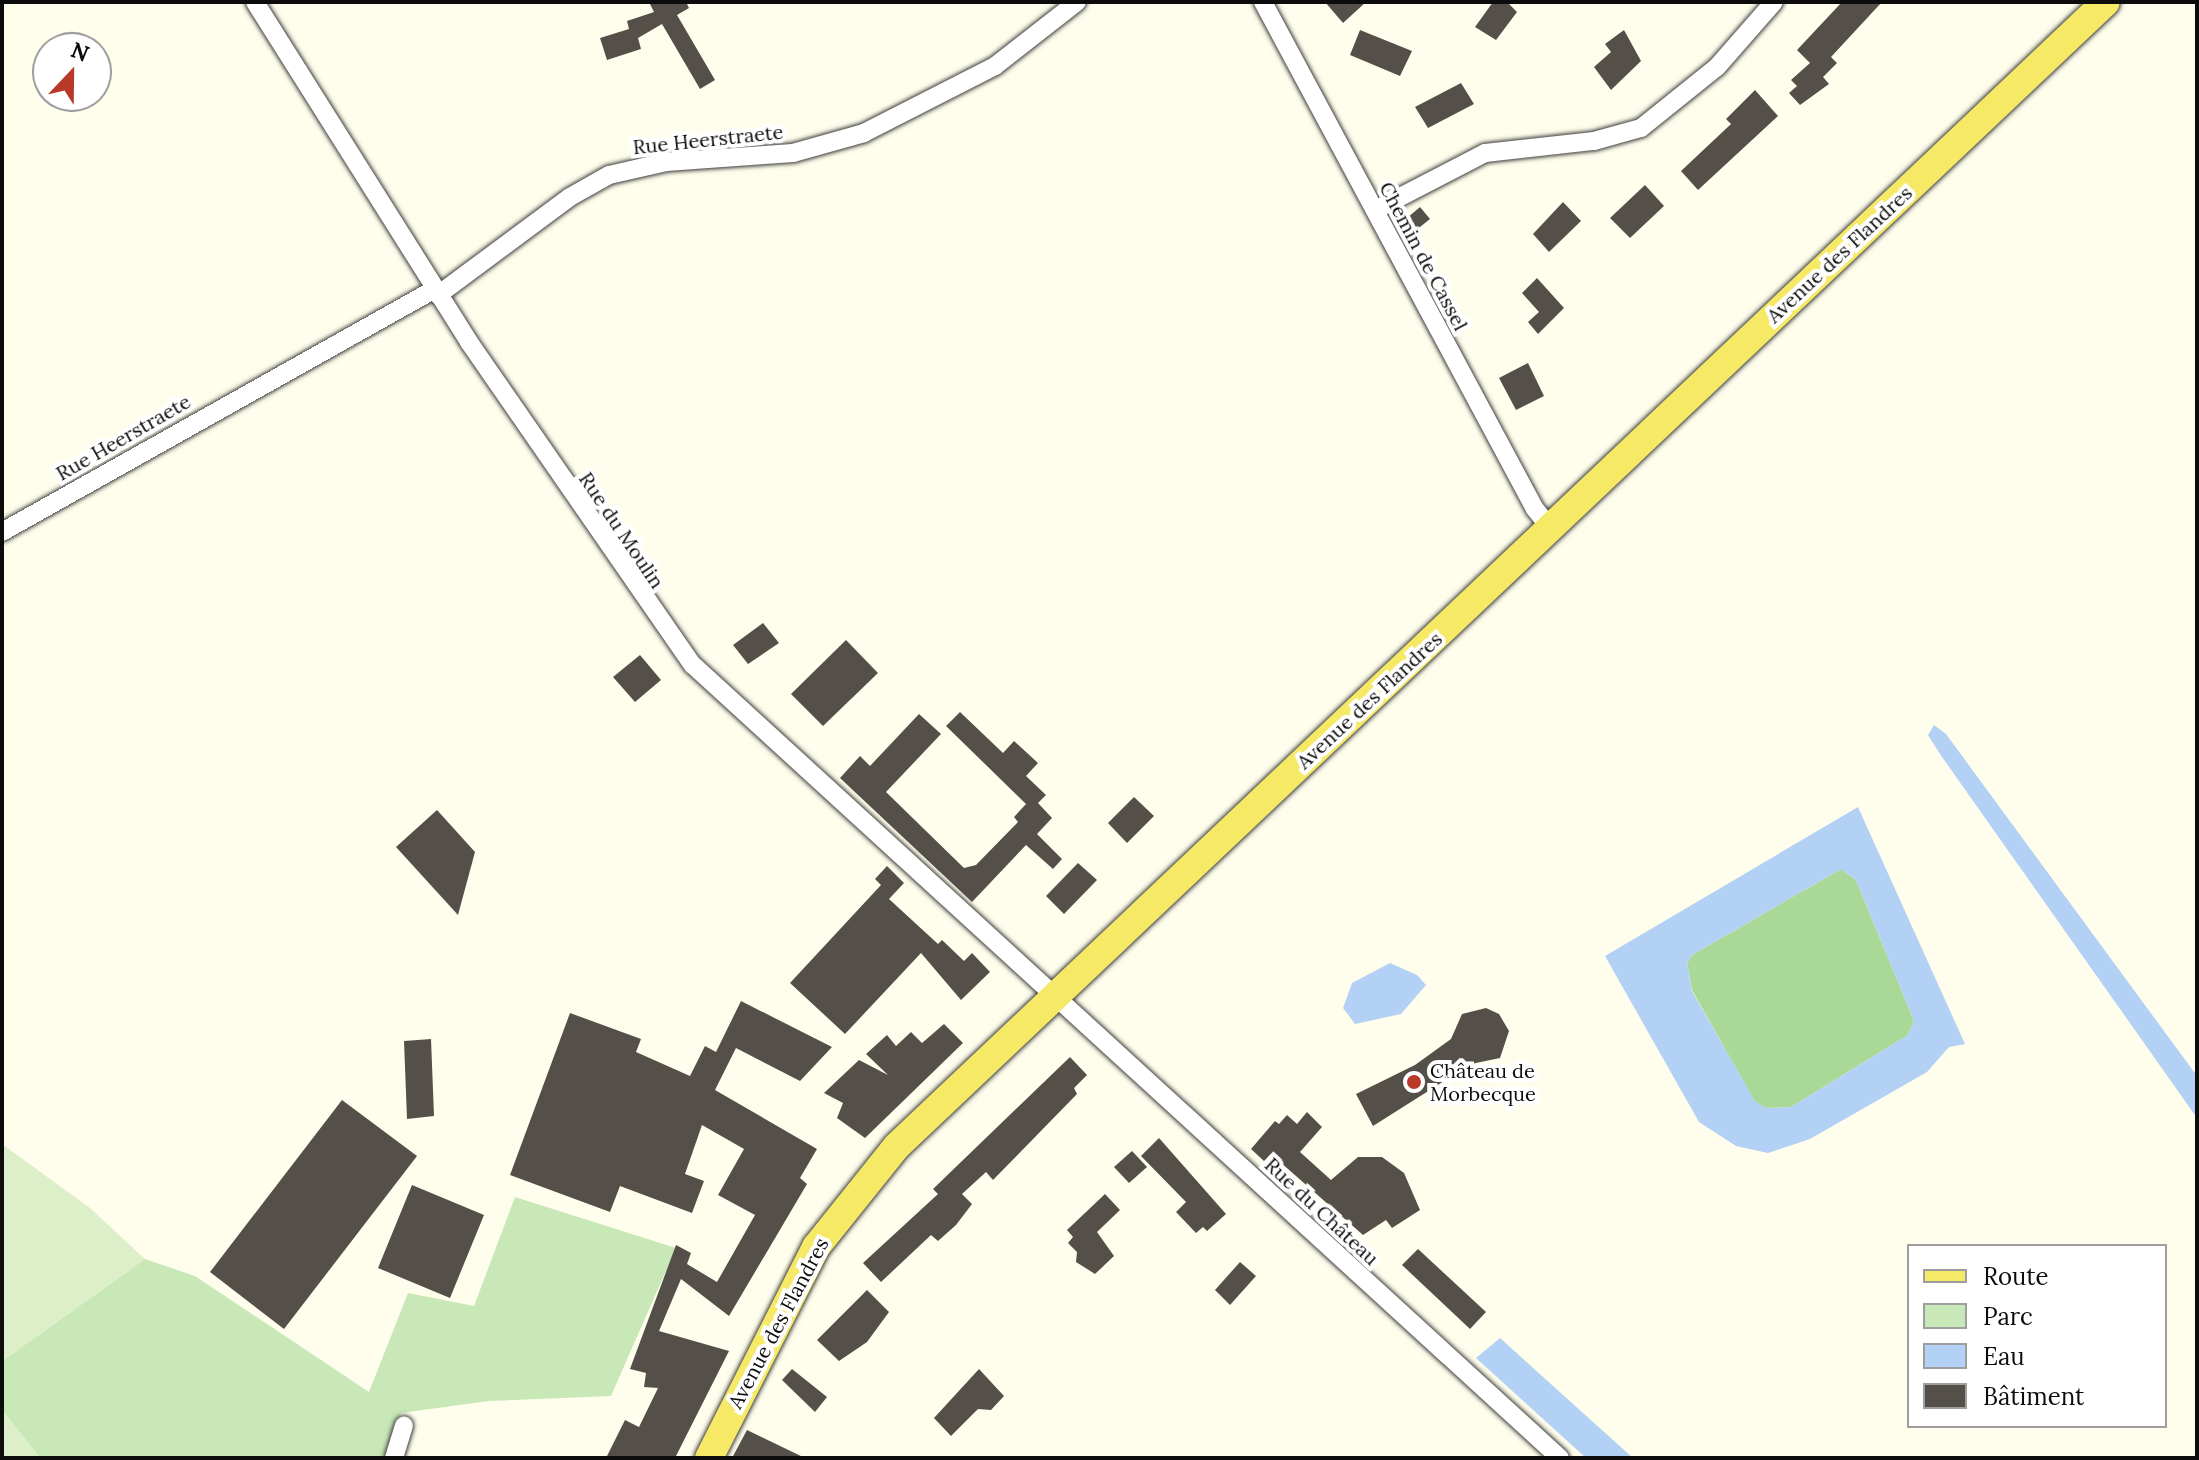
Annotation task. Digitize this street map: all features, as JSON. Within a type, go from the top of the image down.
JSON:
[{"type":"main road","name":"Avenue des Flandres","points":[[709,1458],[794,1287],[841,1210],[897,1146],[2106,2]]},
{"type":"street","name":"Rue du Moulin","points":[[255,2],[436,293],[642,598],[693,665],[1056,996]]},
{"type":"street","name":"Rue Heerstraete","points":[[2,532],[436,293],[570,197],[609,175],[666,162],[793,153],[864,133],[995,66],[1077,2]]},
{"type":"street","name":"Chemin de Cassel","points":[[1263,2],[1535,509],[1551,529]]},
{"type":"street","points":[[1375,210],[1485,153],[1610,139],[1641,128],[1717,67],[1774,2]]},
{"type":"street","name":"Rue du Château","points":[[1056,996],[1560,1458]]},
{"type":"street","points":[[394,1458],[404,1425]]},
{"type":"green space","points":[[1841,869],[1856,880],[1914,1021],[1908,1035],[1791,1107],[1766,1108],[1755,1102],[1692,990],[1687,963],[1692,955]]},
{"type":"green space","points":[[2,1144],[90,1208],[145,1259],[2,1361]]},
{"type":"green space","points":[[515,1197],[676,1248],[611,1396],[489,1401],[401,1413],[386,1458],[40,1458],[2,1410],[2,1361],[145,1259],[195,1276],[369,1392],[408,1293],[474,1306]]},
{"type":"green space","points":[[2,1410],[40,1458],[2,1458]]},
{"type":"water","points":[[1934,725],[1946,734],[2197,1076],[2197,1118],[1942,757],[1928,735]]},
{"type":"water","points":[[1858,807],[1965,1044],[1949,1047],[1927,1072],[1810,1139],[1768,1153],[1736,1146],[1699,1122],[1605,956]],"holes":[[[1841,869],[1856,880],[1914,1021],[1908,1035],[1791,1107],[1766,1108],[1755,1101],[1692,991],[1687,963],[1692,955]]]},
{"type":"water","points":[[1390,963],[1417,975],[1426,985],[1401,1014],[1355,1024],[1343,1008],[1352,983]]},
{"type":"water","points":[[1500,1338],[1633,1458],[1586,1458],[1476,1358]]},
{"type":"building","points":[[649,2],[686,2],[689,8],[677,15],[715,80],[700,89],[662,24],[638,38],[641,49],[607,60],[600,38],[629,29],[627,21],[654,12]]},
{"type":"building","points":[[1325,2],[1366,2],[1343,23]]},
{"type":"building","points":[[1493,2],[1507,2],[1517,12],[1496,40],[1475,27]]},
{"type":"building","points":[[1842,2],[1882,2],[1831,57],[1837,63],[1823,77],[1829,84],[1800,105],[1789,93],[1797,86],[1791,80],[1810,63],[1797,50]]},
{"type":"building","points":[[1360,30],[1412,51],[1400,76],[1350,55]]},
{"type":"building","points":[[1624,30],[1641,61],[1611,90],[1594,67],[1611,52],[1605,44]]},
{"type":"building","points":[[1461,83],[1474,104],[1428,128],[1415,107]]},
{"type":"building","points":[[1755,90],[1778,116],[1698,190],[1681,171],[1731,124],[1726,119]]},
{"type":"building","points":[[1645,185],[1664,206],[1630,238],[1610,218]]},
{"type":"building","points":[[1563,202],[1581,221],[1549,252],[1533,234]]},
{"type":"building","points":[[1420,207],[1430,219],[1410,235],[1400,224]]},
{"type":"building","points":[[1537,278],[1564,308],[1538,334],[1528,322],[1539,312],[1522,293]]},
{"type":"building","points":[[1528,363],[1544,396],[1516,410],[1499,378]]},
{"type":"building","points":[[763,623],[779,643],[748,664],[733,645]]},
{"type":"building","points":[[846,640],[878,673],[823,726],[791,694]]},
{"type":"building","points":[[640,655],[661,680],[635,702],[613,677]]},
{"type":"building","points":[[960,712],[1003,753],[1014,741],[1038,763],[1026,776],[1046,795],[1038,803],[1052,818],[1037,834],[1062,859],[1053,869],[1026,845],[972,902],[840,778],[860,756],[870,766],[919,714],[941,734],[886,792],[964,868],[976,865],[1018,822],[1014,817],[1026,804],[946,726]]},
{"type":"building","points":[[1134,797],[1154,816],[1127,843],[1108,823]]},
{"type":"building","points":[[437,810],[475,852],[458,915],[396,847]]},
{"type":"building","points":[[1078,863],[1097,880],[1064,914],[1046,896]]},
{"type":"building","points":[[887,866],[904,883],[889,899],[938,944],[942,940],[964,961],[972,953],[990,972],[961,1000],[921,953],[845,1034],[790,983],[881,885],[875,879]]},
{"type":"building","points":[[741,1001],[832,1047],[800,1081],[736,1048],[715,1090],[817,1149],[800,1178],[807,1184],[729,1316],[681,1279],[659,1331],[729,1351],[675,1458],[606,1458],[625,1420],[639,1427],[658,1388],[644,1387],[646,1373],[630,1369],[676,1245],[691,1253],[687,1264],[717,1282],[755,1215],[718,1195],[744,1149],[702,1125],[685,1174],[704,1181],[692,1213],[620,1186],[610,1212],[510,1175],[570,1013],[641,1039],[636,1052],[690,1076],[705,1046],[716,1052]]},
{"type":"building","name":"Château de Morbecque","points":[[1486,1008],[1499,1014],[1509,1031],[1500,1058],[1471,1064],[1373,1126],[1356,1094],[1415,1065],[1451,1039],[1462,1014]]},
{"type":"building","points":[[944,1024],[963,1043],[865,1138],[837,1118],[843,1103],[824,1093],[859,1060],[888,1075],[866,1054],[887,1035],[896,1046],[911,1032],[922,1043]]},
{"type":"building","points":[[431,1039],[434,1116],[407,1119],[404,1041]]},
{"type":"building","points":[[1070,1057],[1087,1075],[1074,1088],[1077,1094],[993,1180],[986,1172],[962,1194],[972,1204],[956,1225],[938,1241],[931,1235],[881,1282],[863,1263],[938,1194],[933,1189]]},
{"type":"building","points":[[342,1100],[417,1156],[284,1329],[210,1272]]},
{"type":"building","points":[[1307,1112],[1322,1127],[1300,1152],[1331,1180],[1358,1157],[1382,1157],[1404,1173],[1420,1210],[1392,1228],[1386,1220],[1363,1235],[1271,1154],[1264,1161],[1251,1149],[1275,1121],[1279,1124],[1287,1115],[1297,1124]]},
{"type":"building","points":[[1159,1138],[1226,1214],[1207,1231],[1203,1227],[1196,1233],[1176,1212],[1186,1202],[1141,1156]]},
{"type":"building","points":[[1132,1151],[1147,1167],[1129,1183],[1114,1167]]},
{"type":"building","points":[[412,1185],[484,1215],[450,1298],[378,1268]]},
{"type":"building","points":[[1105,1194],[1120,1210],[1097,1232],[1114,1256],[1095,1274],[1076,1262],[1077,1252],[1068,1243],[1073,1237],[1067,1230]]},
{"type":"building","points":[[1418,1249],[1486,1312],[1470,1329],[1402,1265]]},
{"type":"building","points":[[1240,1262],[1256,1276],[1230,1305],[1215,1290]]},
{"type":"building","points":[[867,1290],[889,1312],[867,1342],[839,1361],[817,1340]]},
{"type":"building","points":[[792,1369],[827,1397],[815,1412],[782,1380]]},
{"type":"building","points":[[979,1369],[1004,1396],[991,1410],[978,1409],[951,1436],[934,1418]]},
{"type":"building","points":[[747,1430],[805,1458],[732,1458]]},
{"type":"place","name":"Château de Morbecque","points":[[1414,1082]]}]
